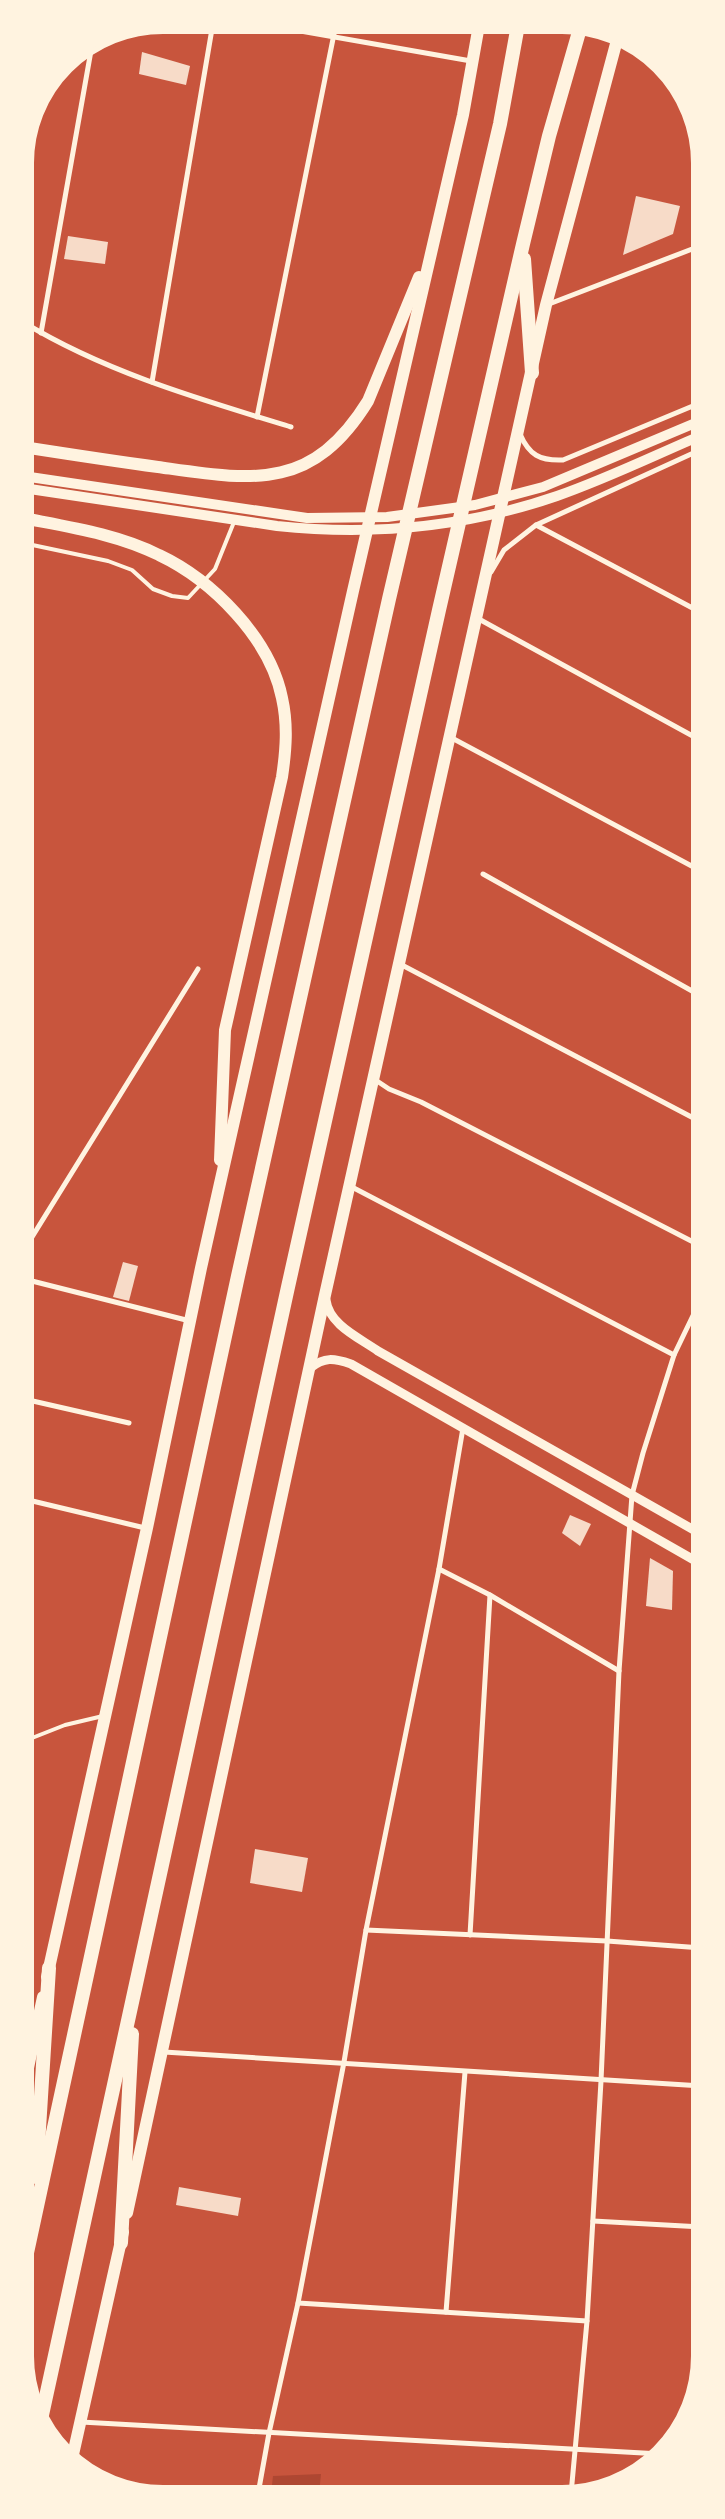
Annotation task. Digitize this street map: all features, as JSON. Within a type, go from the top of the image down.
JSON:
[{"type":"highway","points":[[31,2236],[242,1256],[389,599],[500,124],[517,31]]},
{"type":"highway","points":[[43,2410],[235,1537],[292,1267],[523,244],[549,136],[579,33]]},
{"type":"highway","points":[[523,244],[532,373]]},
{"type":"highway","points":[[34,2224],[49,1968]]},
{"type":"highway","points":[[121,2243],[135,1987]]},
{"type":"main road","points":[[31,2053],[147,1528],[218,1194],[463,115],[478,31]]},
{"type":"main road","points":[[74,2452],[121,2243],[325,1295],[546,305],[615,43]]},
{"type":"main road","points":[[32,448],[226,477],[264,477],[298,466],[329,448],[357,419],[368,401],[434,242]]},
{"type":"main road","points":[[32,477],[307,518],[388,517],[475,505],[527,492],[584,472],[694,424]]},
{"type":"main road","points":[[32,489],[235,520],[316,530],[352,531],[409,528],[480,518],[558,496],[694,439]]},
{"type":"main road","points":[[32,520],[86,530],[126,542],[159,555],[208,584],[227,603],[252,635],[282,695],[287,744],[282,777],[225,1030],[218,1194]]},
{"type":"street","points":[[152,382],[211,32]]},
{"type":"street","points":[[303,32],[473,61]]},
{"type":"street","points":[[257,417],[334,32]]},
{"type":"street","points":[[41,333],[90,54]]},
{"type":"street","points":[[546,305],[694,248]]},
{"type":"street","points":[[32,327],[95,361],[152,382],[291,427]]},
{"type":"street","points":[[519,432],[531,453],[540,458],[563,460],[694,405]]},
{"type":"street","points":[[485,581],[504,550],[536,524],[694,453]]},
{"type":"street","points":[[536,524],[694,609]]},
{"type":"street","points":[[477,618],[694,737]]},
{"type":"street","points":[[450,737],[694,867]]},
{"type":"street","points":[[483,874],[694,992]]},
{"type":"street","points":[[400,964],[694,1118]]},
{"type":"street","points":[[32,1238],[198,969]]},
{"type":"street","points":[[374,1079],[389,1089],[421,1102],[694,1242]]},
{"type":"street","points":[[350,1186],[674,1355]]},
{"type":"street","points":[[31,1280],[190,1322]]},
{"type":"street","points":[[325,1295],[327,1306],[338,1323],[378,1351],[693,1530]]},
{"type":"street","points":[[571,2487],[587,2321],[601,2081],[619,1671],[632,1495],[642,1453],[674,1355],[693,1315]]},
{"type":"street","points":[[310,1368],[326,1358],[336,1358],[351,1364],[693,1560]]},
{"type":"street","points":[[31,1401],[129,1423]]},
{"type":"street","points":[[259,2488],[269,2433],[298,2303],[344,2062],[366,1930],[439,1569],[463,1428]]},
{"type":"street","points":[[31,1501],[147,1528]]},
{"type":"street","points":[[439,1569],[490,1595],[619,1671]]},
{"type":"street","points":[[470,1935],[490,1595]]},
{"type":"street","points":[[366,1930],[607,1941],[693,1947]]},
{"type":"street","points":[[161,2052],[344,2062],[465,2072],[693,2086]]},
{"type":"street","points":[[446,2312],[465,2072]]},
{"type":"street","points":[[593,2221],[693,2227]]},
{"type":"street","points":[[298,2303],[587,2321]]},
{"type":"street","points":[[81,2422],[650,2453]]},
{"type":"lane","points":[[32,545],[108,561],[132,570],[153,588],[172,596],[188,598],[215,569],[235,520]]},
{"type":"lane","points":[[31,1741],[32,1738],[65,1725],[105,1716]]},
{"type":"shaded area","points":[[321,2474],[320,2488],[272,2488],[273,2476]]},
{"type":"building","points":[[142,52],[190,66],[186,85],[139,74]]},
{"type":"building","points":[[636,196],[680,206],[673,234],[623,255]]},
{"type":"building","points":[[68,236],[108,242],[105,264],[64,259]]},
{"type":"building","points":[[123,1262],[138,1266],[129,1301],[113,1297]]},
{"type":"building","points":[[570,1515],[591,1524],[580,1546],[562,1533]]},
{"type":"building","points":[[650,1558],[673,1571],[672,1610],[646,1606]]},
{"type":"building","points":[[255,1849],[308,1858],[302,1892],[250,1883]]},
{"type":"building","points":[[179,2187],[241,2198],[238,2216],[176,2205]]}]
